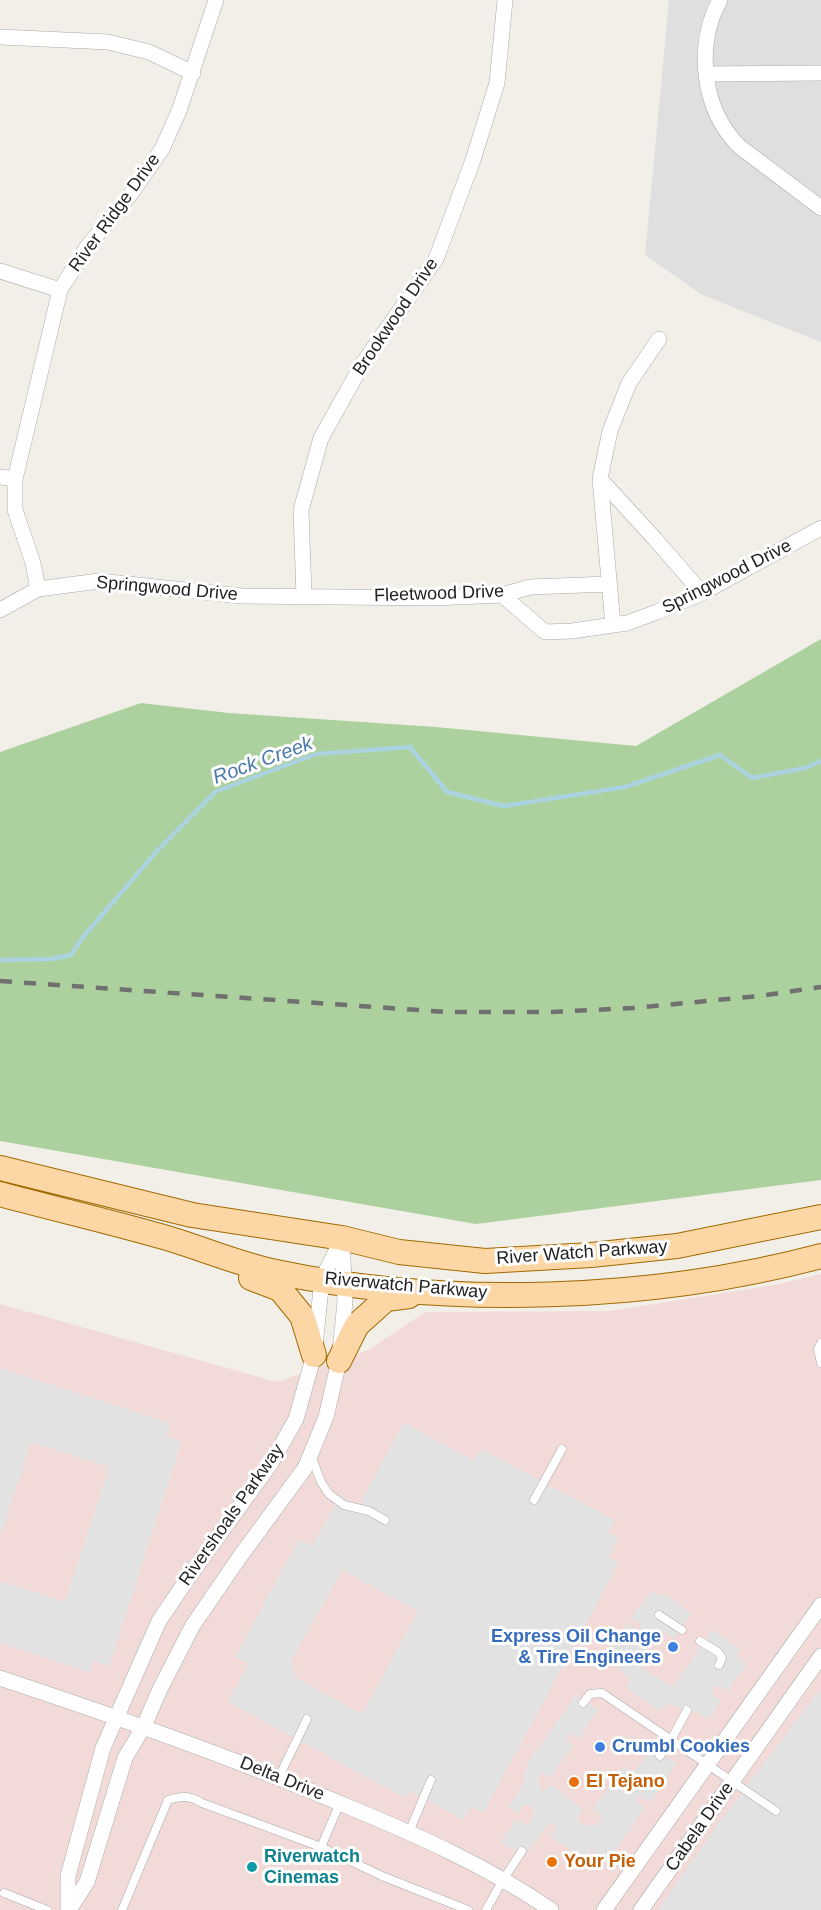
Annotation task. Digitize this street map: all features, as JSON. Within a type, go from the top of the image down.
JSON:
[{"type":"main road","points":[[0,1168],[192,1215],[342,1238]]},
{"type":"main road","name":"Riverwatch Parkway","points":[[0,1194],[168,1239],[226,1259],[276,1272],[333,1282],[440,1292],[546,1293],[642,1287],[759,1270],[821,1256]]},
{"type":"main road","points":[[77,1215],[140,1244],[242,1274],[280,1289],[302,1316],[314,1355]]},
{"type":"main road","name":"River Watch Parkway","points":[[342,1238],[399,1252],[485,1261],[591,1255],[677,1246],[821,1217]]},
{"type":"main road","points":[[339,1361],[357,1325],[386,1299],[440,1292]]},
{"type":"street","name":"River Ridge Drive","points":[[38,589],[33,563],[15,510],[8,478],[60,290],[87,246],[130,195],[162,149],[193,73],[216,0]]},
{"type":"street","name":"Brookwood Drive","points":[[304,596],[301,510],[321,438],[363,363],[436,259],[473,160],[497,83],[505,0]]},
{"type":"street","points":[[720,0],[709,26],[706,41],[709,95],[713,109],[729,136],[740,147],[821,208]]},
{"type":"street","points":[[0,37],[108,42],[148,52],[193,73]]},
{"type":"street","points":[[707,74],[821,73]]},
{"type":"street","name":"River Ridge Drive","points":[[0,271],[60,290]]},
{"type":"street","points":[[613,625],[600,479],[610,431],[629,383],[659,339]]},
{"type":"street","points":[[600,479],[702,593]]},
{"type":"street","name":"Springwood Drive","points":[[502,595],[545,632],[572,631],[627,623],[702,593],[821,528]]},
{"type":"street","name":"Springwood Drive","points":[[0,610],[38,589],[99,581],[242,596],[304,596]]},
{"type":"street","name":"Fleetwood Drive","points":[[304,596],[433,598],[502,595],[530,587],[609,584]]},
{"type":"street","name":"Rivershoals Parkway","points":[[68,1910],[68,1876],[103,1748],[159,1621],[271,1463],[296,1419],[333,1282],[342,1238]]},
{"type":"street","name":"Rivershoals Parkway","points":[[68,1910],[87,1882],[124,1758],[144,1726],[192,1625],[305,1468],[311,1454],[326,1417],[339,1361],[345,1302],[333,1282],[342,1238]]},
{"type":"street","name":"Cabela Drive","points":[[604,1910],[821,1605]]},
{"type":"street","name":"Cabela Drive","points":[[641,1910],[821,1656]]},
{"type":"street","name":"Delta Drive","points":[[0,1678],[144,1726],[279,1776],[409,1832],[525,1892],[551,1910]]},
{"type":"lane","points":[[821,1343],[818,1349],[821,1363]]},
{"type":"lane","points":[[534,1500],[562,1449]]},
{"type":"lane","points":[[311,1454],[321,1482],[329,1494],[344,1505],[369,1511],[386,1520]]},
{"type":"lane","points":[[659,1615],[682,1630]]},
{"type":"lane","points":[[700,1641],[718,1653],[722,1659],[719,1665]]},
{"type":"lane","points":[[583,1703],[590,1694],[602,1693],[776,1811]]},
{"type":"lane","points":[[660,1756],[687,1710]]},
{"type":"lane","points":[[279,1776],[307,1719]]},
{"type":"lane","points":[[409,1832],[430,1779]]},
{"type":"lane","points":[[122,1910],[168,1800],[181,1796],[194,1798],[321,1848],[382,1876],[468,1910]]},
{"type":"lane","points":[[321,1848],[340,1803]]},
{"type":"lane","points":[[486,1910],[522,1851]]},
{"type":"lane","points":[[4,1893],[47,1910]]},
{"type":"shaded area","points":[[669,0],[821,0],[821,342],[702,295],[645,255]]},
{"type":"shaded area","points":[[821,1274],[821,1910],[0,1910],[0,1304],[277,1382],[368,1350],[425,1312],[611,1311],[774,1285]]},
{"type":"shaded area","points":[[0,1368],[170,1423],[167,1436],[182,1441],[109,1666],[93,1661],[89,1672],[0,1643],[0,1581],[65,1602],[109,1467],[31,1442],[0,1536]]},
{"type":"shaded area","points":[[404,1423],[474,1461],[481,1449],[615,1520],[608,1532],[619,1539],[609,1557],[619,1563],[483,1813],[471,1807],[463,1820],[410,1791],[405,1798],[228,1702],[248,1664],[235,1657],[299,1539],[312,1546],[340,1496],[359,1505]],"holes":[[[342,1570],[418,1611],[362,1714],[295,1677],[292,1660]]]},
{"type":"shaded area","points":[[652,1591],[661,1596],[665,1594],[691,1613],[674,1639],[660,1630],[636,1664],[672,1687],[713,1629],[740,1649],[737,1656],[747,1665],[726,1692],[719,1686],[712,1688],[713,1695],[721,1701],[708,1719],[700,1714],[670,1705],[664,1706],[660,1711],[625,1687],[629,1681],[628,1678],[619,1669],[626,1659],[611,1647],[628,1624],[640,1629],[641,1624],[631,1618]]},
{"type":"shaded area","points":[[821,1688],[821,1910],[658,1910],[718,1824]]},
{"type":"shaded area","points":[[576,1695],[598,1710],[578,1738],[571,1734],[567,1735],[567,1740],[573,1745],[550,1778],[543,1773],[539,1776],[538,1781],[541,1791],[544,1791],[550,1784],[583,1809],[578,1817],[580,1823],[592,1826],[600,1822],[602,1817],[593,1809],[624,1766],[632,1772],[635,1771],[653,1748],[677,1763],[650,1802],[641,1796],[637,1798],[638,1802],[645,1807],[607,1861],[594,1852],[590,1852],[584,1860],[550,1836],[556,1827],[554,1824],[546,1826],[525,1856],[501,1843],[517,1819],[526,1825],[530,1823],[534,1812],[532,1807],[524,1805],[518,1813],[508,1806],[524,1784],[523,1776],[528,1763]]},
{"type":"green space","points":[[821,639],[821,1180],[476,1224],[0,1141],[0,752],[141,703],[229,713],[436,727],[636,746]]},
{"type":"waterway","name":"Rock Creek","points":[[0,960],[51,959],[71,955],[83,937],[157,851],[215,792],[316,754],[410,747],[447,792],[504,806],[625,787],[720,755],[752,778],[805,768],[821,761]]},
{"type":"railway","points":[[0,981],[447,1012],[550,1012],[633,1008],[759,996],[821,987]]},
{"type":"place","name":"Express Oil Change & Tire Engineers","points":[[673,1647]]},
{"type":"place","name":"Crumbl Cookies","points":[[600,1747]]},
{"type":"place","name":"El Tejano","points":[[574,1782]]},
{"type":"place","name":"Your Pie","points":[[552,1862]]},
{"type":"place","name":"Riverwatch Cinemas","points":[[252,1867]]}]
